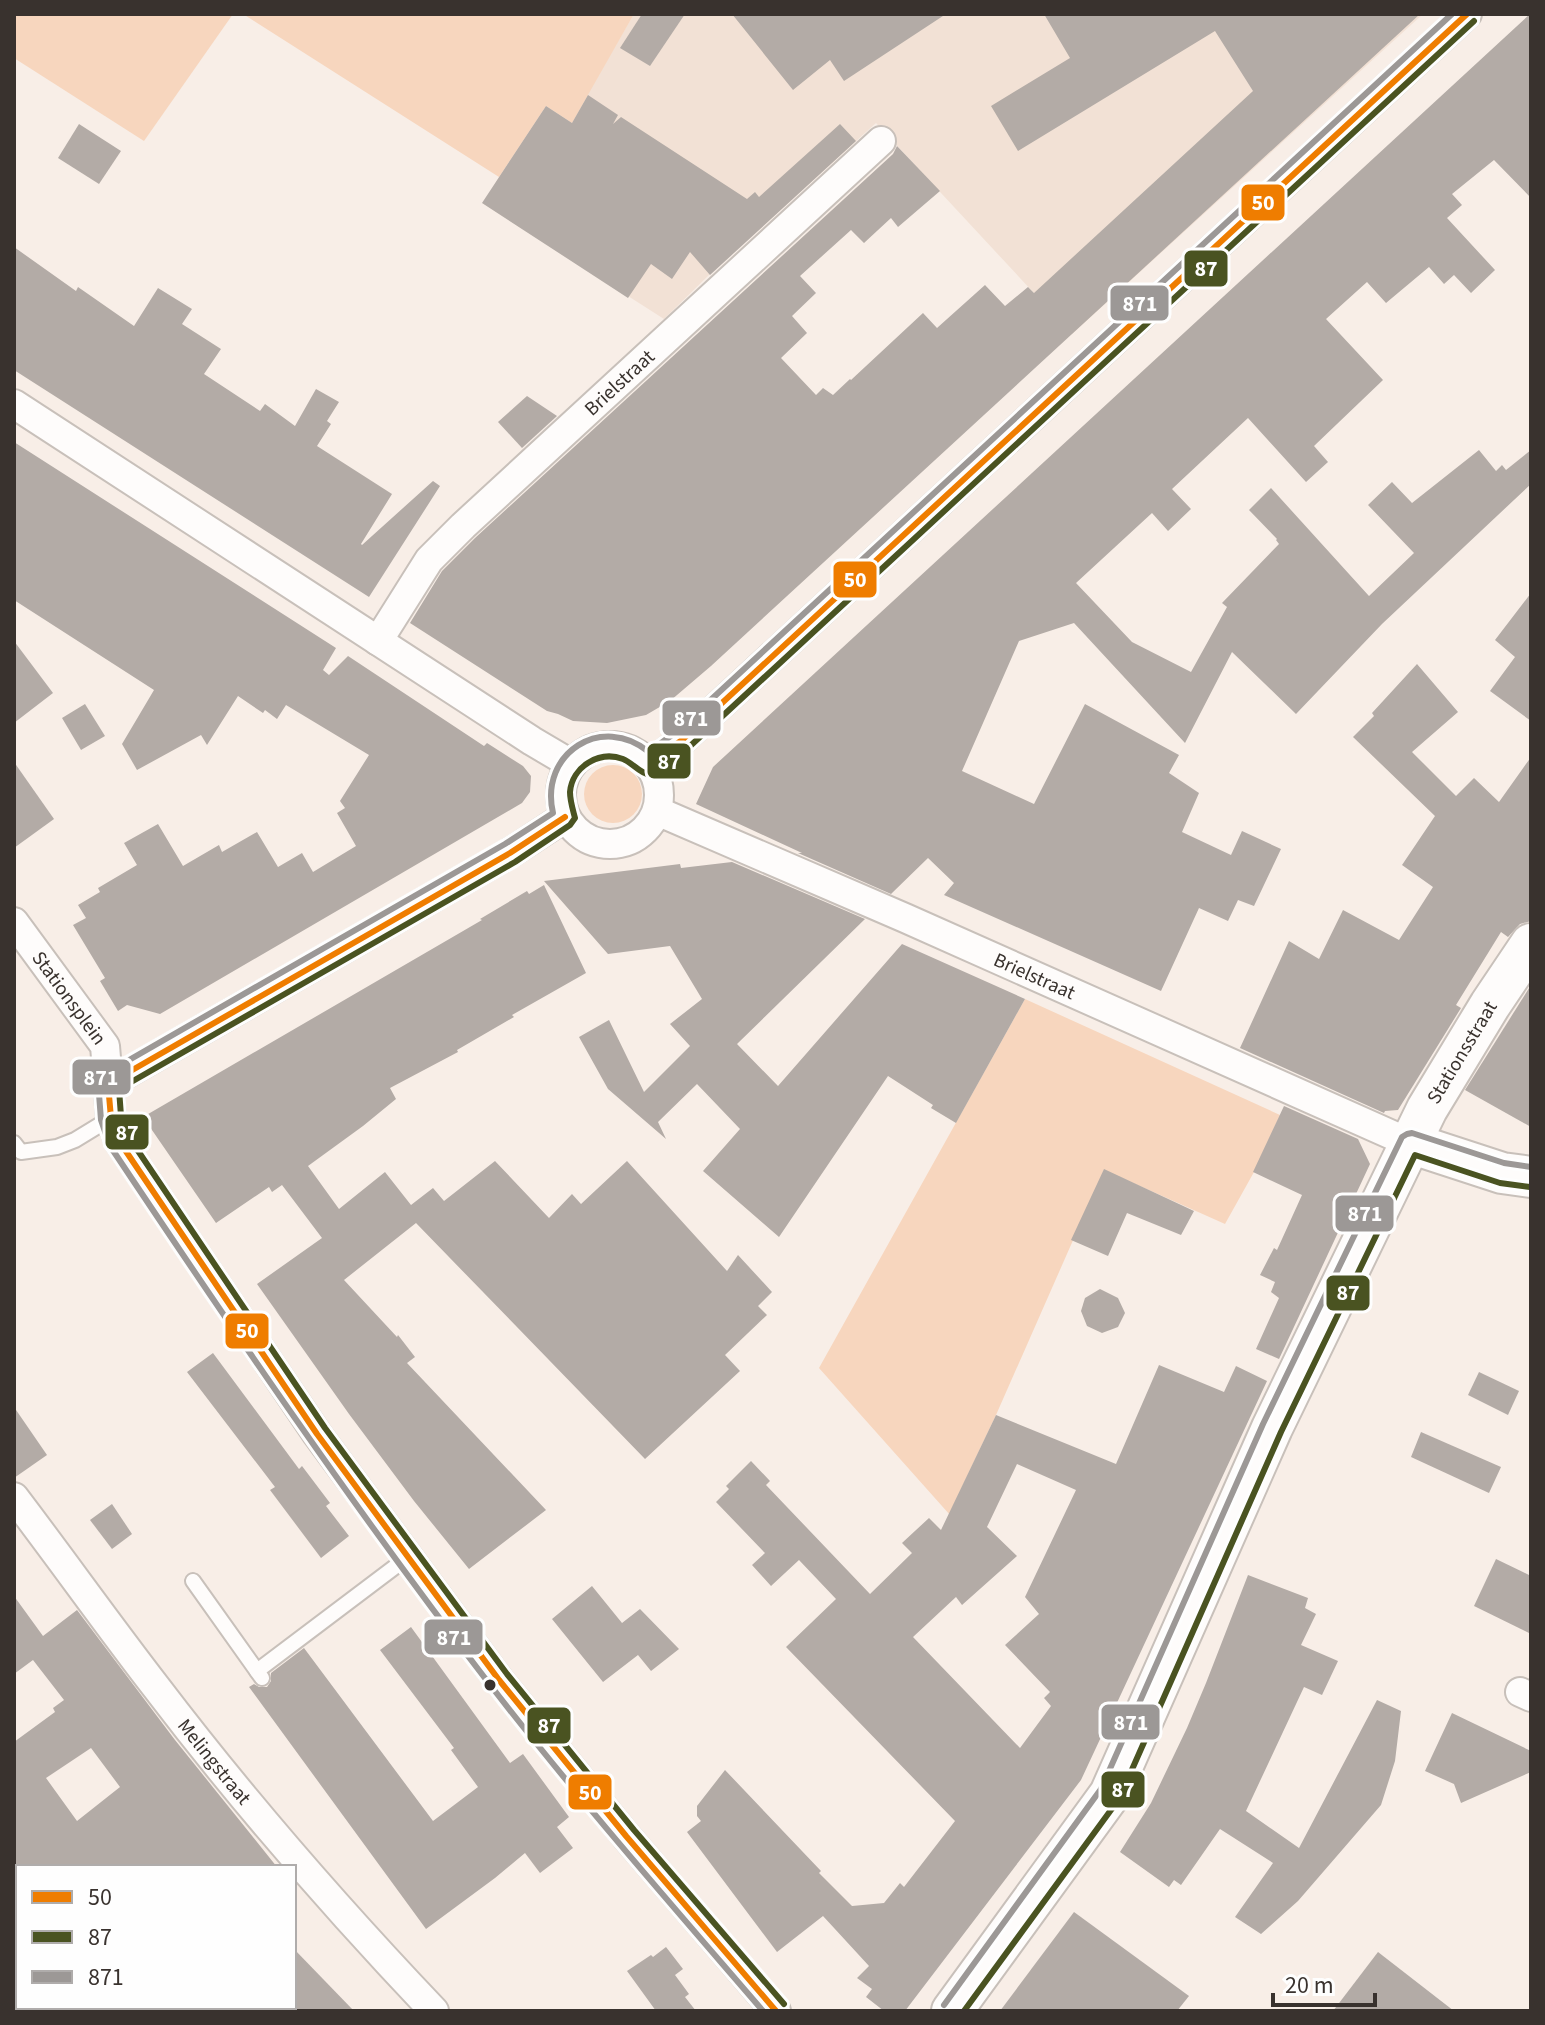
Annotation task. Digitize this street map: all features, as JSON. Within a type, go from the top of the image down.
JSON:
[{"type":"street","points":[[649,765],[682,740],[1467,14]]},
{"type":"street","name":"Brielstraat","points":[[378,641],[429,560],[463,526],[881,141]]},
{"type":"street","points":[[14,404],[571,764]]},
{"type":"street","points":[[611,745],[629,750],[649,765],[659,792],[657,811],[647,828],[629,841],[604,845],[584,838],[565,817],[560,798],[561,782],[571,764],[590,750],[611,745]]},
{"type":"street","name":"Brielstraat","points":[[657,811],[1410,1143]]},
{"type":"street","points":[[108,1084],[510,853],[565,817]]},
{"type":"street","name":"Stationsplein","points":[[14,922],[105,1046],[111,1118],[119,1141],[317,1434],[499,1680],[626,1836],[776,2011]]},
{"type":"street","name":"Stationsstraat","points":[[952,2011],[1110,1794],[1272,1428],[1410,1143],[1490,1005],[1531,944]]},
{"type":"street","points":[[1410,1143],[1502,1173],[1531,1177]]},
{"type":"street","name":"Melingstraat","points":[[14,1497],[211,1756],[378,1953],[434,2011]]},
{"type":"lane","points":[[14,1143],[21,1152],[57,1147],[111,1118]]},
{"type":"lane","points":[[193,1581],[260,1674],[408,1557]]},
{"type":"shaded area","points":[[14,14],[233,14],[144,141],[14,58]]},
{"type":"shaded area","points":[[243,14],[634,14],[572,123],[546,106],[499,177]]},
{"type":"shaded area","points":[[634,14],[1423,14],[1072,334],[876,123],[664,319],[484,204],[546,106],[571,122]]},
{"type":"shaded area","points":[[613,765],[634,773],[642,794],[634,815],[613,823],[592,815],[584,794],[592,773]]},
{"type":"shaded area","points":[[1025,999],[1280,1115],[1254,1172],[1225,1224],[1104,1170],[950,1515],[819,1368]]},
{"type":"building","points":[[642,14],[685,14],[650,66],[620,48]]},
{"type":"building","points":[[732,14],[946,14],[844,81],[830,60],[793,90]]},
{"type":"building","points":[[1044,14],[1420,14],[670,701],[646,715],[607,723],[573,721],[547,711],[410,623],[442,571],[475,538],[893,154],[897,146],[940,191],[898,227],[891,218],[864,243],[851,230],[800,276],[816,293],[792,316],[807,333],[781,358],[816,395],[823,388],[833,395],[923,313],[937,328],[985,285],[1005,306],[1028,287],[1034,293],[1253,91],[1215,31],[1018,151],[991,106],[1070,58]]},
{"type":"building","points":[[1530,14],[1531,198],[1494,160],[1452,194],[1462,205],[1447,218],[1495,270],[1471,293],[1454,275],[1444,284],[1429,267],[1386,303],[1367,282],[1326,319],[1383,380],[1314,446],[1328,462],[1306,482],[1248,418],[1172,489],[1191,509],[1168,531],[1152,513],[1076,583],[1132,642],[1191,672],[1227,607],[1222,603],[1279,544],[1249,510],[1271,488],[1369,596],[1414,553],[1368,505],[1392,482],[1412,503],[1479,450],[1496,471],[1502,465],[1506,470],[1531,450],[1531,484],[1382,624],[1296,714],[1232,652],[1185,743],[1074,623],[1019,641],[962,771],[1034,804],[1085,704],[1179,755],[1169,773],[1199,793],[1182,832],[1231,855],[1242,831],[1281,849],[1254,906],[1238,900],[1228,921],[1199,908],[1161,991],[944,895],[954,883],[928,858],[891,894],[696,804],[713,767]]},
{"type":"building","points":[[588,95],[618,115],[613,124],[621,117],[747,199],[755,192],[759,197],[840,124],[856,141],[710,275],[690,252],[672,279],[651,264],[628,298],[482,203],[546,106],[572,123]]},
{"type":"building","points":[[79,124],[121,151],[99,184],[58,158]]},
{"type":"building","points":[[14,247],[76,291],[78,287],[134,326],[158,288],[192,309],[182,324],[221,349],[204,374],[260,411],[265,404],[295,426],[316,389],[339,402],[327,421],[331,424],[317,446],[392,494],[362,545],[433,481],[440,486],[369,597],[14,370]]},
{"type":"building","points":[[527,396],[557,416],[522,448],[498,422]]},
{"type":"building","points":[[14,442],[336,648],[323,670],[329,675],[348,656],[484,746],[487,743],[523,766],[531,776],[530,792],[522,803],[160,1014],[127,1005],[118,1011],[100,981],[105,978],[73,925],[86,918],[78,905],[100,892],[98,888],[137,865],[124,843],[158,824],[183,866],[219,845],[222,852],[257,832],[278,867],[302,853],[313,872],[356,846],[337,813],[345,808],[340,801],[369,755],[286,705],[277,719],[238,696],[207,745],[201,735],[137,770],[122,744],[154,690],[14,600]]},
{"type":"building","points":[[1531,593],[1531,721],[1490,691],[1515,657],[1495,640]]},
{"type":"building","points":[[14,641],[53,693],[14,723]]},
{"type":"building","points":[[1417,664],[1458,712],[1412,752],[1456,796],[1474,778],[1499,802],[1531,757],[1531,921],[1520,924],[1508,937],[1501,932],[1456,1005],[1461,1008],[1398,1110],[1384,1113],[1240,1048],[1289,941],[1319,959],[1343,910],[1399,940],[1433,887],[1402,865],[1435,816],[1353,737]]},
{"type":"building","points":[[85,704],[105,736],[81,750],[62,718]]},
{"type":"building","points":[[14,762],[54,819],[14,848]]},
{"type":"building","points":[[732,862],[865,919],[737,1044],[778,1086],[902,944],[1025,999],[956,1123],[888,1076],[779,1237],[703,1171],[740,1129],[697,1084],[658,1122],[666,1139],[608,1089],[579,1037],[609,1020],[644,1092],[690,1046],[670,1024],[702,999],[670,946],[608,954],[544,881],[680,864],[681,868]]},
{"type":"building","points":[[544,885],[586,973],[512,1015],[514,1017],[458,1052],[390,1088],[396,1099],[308,1166],[339,1209],[385,1172],[411,1205],[433,1188],[444,1201],[495,1161],[549,1218],[572,1194],[581,1204],[627,1161],[727,1271],[738,1255],[772,1292],[758,1306],[767,1315],[725,1355],[740,1371],[645,1459],[416,1223],[344,1280],[398,1335],[415,1357],[407,1363],[546,1510],[469,1569],[349,1414],[257,1284],[322,1238],[282,1185],[272,1192],[269,1187],[216,1223],[143,1117],[527,891],[529,894]]},
{"type":"building","points":[[1531,985],[1531,1127],[1465,1090]]},
{"type":"building","points":[[1284,1106],[1358,1139],[1370,1164],[1279,1359],[1256,1349],[1279,1298],[1271,1292],[1275,1282],[1260,1275],[1274,1248],[1277,1250],[1302,1195],[1253,1172]]},
{"type":"building","points":[[1104,1169],[1194,1211],[1181,1235],[1127,1213],[1108,1256],[1071,1240]]},
{"type":"building","points":[[1100,1289],[1118,1298],[1125,1313],[1118,1327],[1102,1333],[1087,1326],[1081,1311],[1085,1298]]},
{"type":"building","points":[[213,1353],[299,1469],[302,1466],[330,1503],[326,1506],[349,1536],[321,1558],[270,1490],[275,1487],[187,1372]]},
{"type":"building","points":[[1159,1365],[1224,1392],[1236,1366],[1267,1381],[1081,1780],[905,2011],[884,2011],[866,1997],[872,1989],[857,1978],[869,1966],[823,1916],[777,1952],[687,1832],[701,1821],[697,1816],[697,1806],[725,1770],[852,1906],[884,1903],[900,1883],[904,1887],[955,1821],[786,1647],[836,1599],[799,1560],[771,1586],[752,1565],[765,1553],[716,1502],[729,1489],[726,1486],[751,1461],[770,1481],[766,1485],[870,1594],[912,1553],[902,1543],[929,1518],[941,1530],[996,1415],[1116,1464]],"holes":[[[1017,1464],[1076,1490],[1025,1597],[1039,1614],[1005,1645],[1050,1692],[1044,1698],[1051,1706],[1020,1748],[913,1637],[956,1597],[962,1605],[1017,1556],[987,1527]]]},
{"type":"building","points":[[1479,1372],[1519,1391],[1508,1415],[1468,1395]]},
{"type":"building","points":[[14,1407],[47,1455],[14,1478]]},
{"type":"building","points":[[1421,1432],[1501,1467],[1489,1493],[1411,1457]]},
{"type":"building","points":[[112,1504],[132,1534],[112,1549],[90,1520]]},
{"type":"building","points":[[1496,1559],[1531,1576],[1531,1634],[1474,1606]]},
{"type":"building","points":[[1248,1575],[1308,1598],[1305,1608],[1316,1614],[1301,1645],[1338,1661],[1322,1695],[1304,1687],[1246,1811],[1299,1848],[1377,1700],[1401,1711],[1395,1761],[1381,1805],[1298,1901],[1261,1934],[1235,1917],[1273,1863],[1220,1829],[1181,1885],[1174,1880],[1169,1887],[1120,1852],[1151,1803],[1187,1728]]},
{"type":"building","points":[[592,1586],[622,1623],[640,1609],[679,1649],[651,1671],[638,1655],[603,1682],[552,1619]]},
{"type":"building","points":[[14,1596],[43,1636],[77,1610],[175,1740],[275,1865],[14,1867],[14,1742],[55,1712],[53,1708],[64,1700],[33,1660],[14,1674]],"holes":[[[91,1748],[120,1787],[77,1821],[46,1778]]]},
{"type":"building","points":[[411,1627],[510,1763],[523,1754],[569,1817],[557,1827],[573,1848],[540,1873],[525,1853],[426,1929],[249,1687],[254,1684],[267,1687],[271,1673],[304,1648],[433,1821],[478,1787],[451,1750],[454,1748],[380,1650]]},
{"type":"building","points":[[1452,1713],[1531,1751],[1531,1772],[1461,1803],[1454,1784],[1425,1771]]},
{"type":"building","points":[[1074,1912],[1189,1996],[1177,2011],[1000,2011]]},
{"type":"building","points":[[666,1947],[683,1969],[675,1975],[689,1994],[685,1997],[696,2011],[656,2011],[627,1971]]},
{"type":"building","points":[[296,1951],[354,2011],[294,2011]]},
{"type":"building","points":[[1378,1952],[1454,2011],[1333,2011]]},
{"type":"transit line","name":"871","points":[[763,2011],[524,1727],[343,1486],[110,1146],[101,1120],[98,1081],[103,1075],[505,844],[553,813],[551,792],[555,773],[565,757],[578,745],[594,738],[612,737],[631,741],[649,752],[676,732],[1452,14]]},
{"type":"transit line","name":"50","points":[[649,765],[682,740],[1467,14]]},
{"type":"transit line","name":"87","points":[[784,2004],[634,1830],[507,1674],[325,1428],[128,1136],[121,1116],[119,1089],[515,862],[570,825],[575,818],[570,795],[572,783],[588,763],[614,757],[650,775],[688,748],[1474,21]]},
{"type":"transit line","name":"50","points":[[108,1084],[510,853],[565,817]]},
{"type":"transit line","name":"50","points":[[108,1084],[111,1118],[119,1141],[317,1434],[499,1680],[626,1836],[776,2011]]},
{"type":"transit line","name":"871","points":[[944,2005],[1101,1789],[1263,1424],[1402,1137],[1412,1133],[1504,1163],[1531,1167]]},
{"type":"transit line","name":"87","points":[[964,2011],[1119,1799],[1281,1432],[1415,1155],[1500,1183],[1530,1187]]}]
